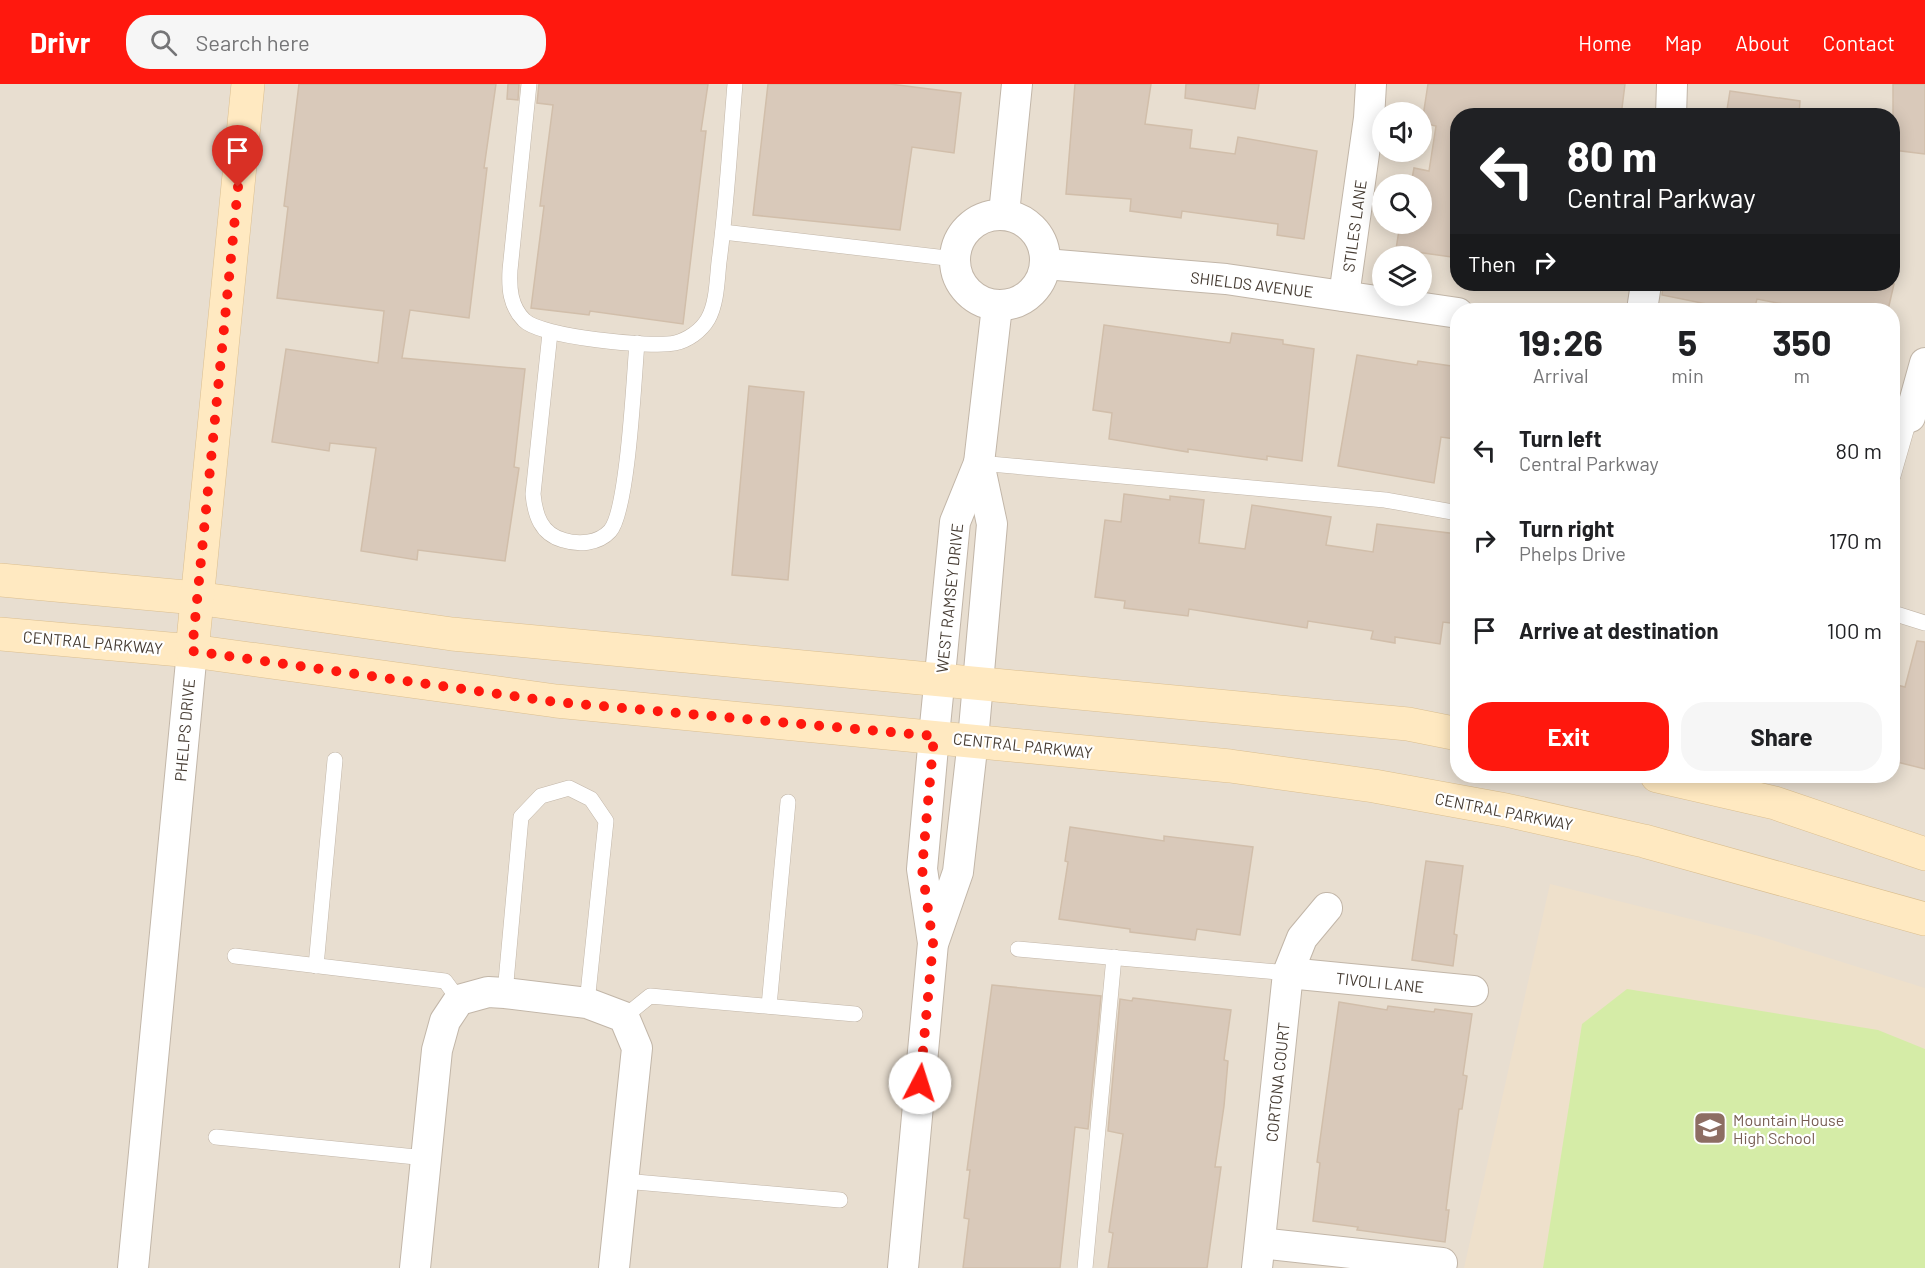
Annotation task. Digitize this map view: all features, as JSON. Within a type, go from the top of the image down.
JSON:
[{"type":"main road","name":"PHELPS DRIVE","points":[[192,651],[248,84]]},
{"type":"main road","points":[[0,580],[196,598],[452,634],[1408,723],[1450,732]]},
{"type":"main road","name":"CENTRAL PARKWAY","points":[[0,634],[192,651],[556,702],[934,736],[1230,766],[1374,786],[1506,810],[1644,841],[1925,919]]},
{"type":"main road","points":[[1688,783],[1775,803],[1925,854]]},
{"type":"street","points":[[1004,214],[1017,84]]},
{"type":"street","name":"STILES LANE","points":[[1344,296],[1369,118],[1371,84]]},
{"type":"street","points":[[1671,108],[1672,84]]},
{"type":"street","points":[[1004,214],[1030,225],[1039,236],[1044,249],[1045,264],[1035,290],[1011,305],[997,306],[983,303],[970,295],[955,271],[955,259],[957,243],[970,226],[989,215],[1004,214]]},
{"type":"street","name":"SHIELDS AVENUE","points":[[1045,264],[1226,279],[1450,312]]},
{"type":"street","name":"WEST RAMSEY DRIVE","points":[[933,943],[922,869],[955,522],[979,463],[997,306]]},
{"type":"street","points":[[1909,417],[1925,363]]},
{"type":"street","name":"WEST RAMSEY DRIVE","points":[[933,943],[958,872],[973,740],[992,524],[979,463]]},
{"type":"street","name":"PHELPS DRIVE","points":[[133,1268],[192,651]]},
{"type":"street","name":"CORTONA COURT","points":[[1259,1255],[1288,973],[1302,938],[1327,908]]},
{"type":"street","points":[[903,1268],[933,943]]},
{"type":"street","name":"TIVOLI LANE","points":[[1288,973],[1473,991]]},
{"type":"street","points":[[415,1268],[437,1050],[445,1021],[459,1000],[488,992],[587,1003],[624,1017],[637,1048],[614,1268]]},
{"type":"street","points":[[1259,1255],[1442,1263]]},
{"type":"lane","points":[[528,84],[509,286],[512,302],[525,322],[550,333],[637,343],[673,344],[685,340],[707,321],[713,306],[723,232],[735,84]]},
{"type":"lane","points":[[723,232],[955,259]]},
{"type":"lane","points":[[550,333],[532,494],[536,516],[542,526],[548,534],[566,542],[579,543],[600,539],[609,532],[616,521],[621,495],[637,343]]},
{"type":"lane","points":[[1900,450],[1909,417]]},
{"type":"lane","points":[[979,463],[1385,500],[1450,512]]},
{"type":"lane","points":[[1900,615],[1925,623]]},
{"type":"lane","points":[[316,966],[335,760]]},
{"type":"lane","points":[[505,993],[521,817],[542,796],[569,788],[591,799],[606,821],[587,1003]]},
{"type":"lane","points":[[769,1006],[788,802]]},
{"type":"lane","points":[[1018,949],[1288,973]]},
{"type":"lane","points":[[235,956],[445,981],[459,1000]]},
{"type":"lane","points":[[1085,1268],[1114,957]]},
{"type":"lane","points":[[624,1017],[650,996],[855,1014]]},
{"type":"lane","points":[[216,1137],[426,1158]]},
{"type":"lane","points":[[624,1181],[840,1200]]},
{"type":"shaded area","points":[[0,84],[1925,84],[1925,1268],[0,1268]]},
{"type":"shaded area","name":"Mountain House High School","points":[[1550,884],[1759,936],[1925,988],[1925,1268],[1464,1268]]},
{"type":"green space","name":"Mountain House High School","points":[[1627,989],[1878,1030],[1925,1049],[1925,1268],[1543,1268],[1582,1024]]},
{"type":"building","points":[[299,84],[496,84],[484,168],[487,168],[469,318],[410,310],[402,358],[525,369],[514,467],[519,468],[505,561],[418,550],[417,560],[361,551],[376,448],[330,443],[329,451],[272,442],[286,349],[378,363],[384,311],[277,298],[288,207],[284,206]]},
{"type":"building","points":[[508,84],[519,84],[518,100],[507,99]]},
{"type":"building","points":[[539,84],[708,84],[701,131],[706,131],[683,324],[590,311],[589,315],[531,308],[544,206],[540,206],[553,105],[537,103]]},
{"type":"building","points":[[768,84],[890,84],[961,93],[954,153],[912,147],[900,230],[753,215]]},
{"type":"building","points":[[1075,84],[1151,84],[1145,124],[1192,130],[1190,148],[1235,154],[1238,137],[1317,151],[1304,239],[1277,235],[1278,224],[1182,211],[1181,218],[1130,211],[1131,199],[1066,194]]},
{"type":"building","points":[[1186,84],[1259,84],[1255,109],[1185,98]]},
{"type":"building","points":[[1428,84],[1625,84],[1622,108],[1450,108],[1450,257],[1432,254],[1432,246],[1396,246],[1398,234],[1432,234],[1432,174],[1413,174],[1414,168],[1429,171],[1436,126],[1432,125],[1432,102],[1425,102]]},
{"type":"building","points":[[1893,84],[1925,84],[1925,154],[1900,151],[1900,108],[1893,108]]},
{"type":"building","points":[[1730,91],[1800,101],[1800,108],[1727,108]]},
{"type":"building","points":[[1662,291],[1892,291],[1890,303],[1778,303],[1757,299],[1756,303],[1701,303],[1662,295]]},
{"type":"building","points":[[1104,325],[1230,343],[1232,333],[1283,340],[1283,344],[1314,349],[1302,461],[1267,456],[1267,460],[1188,449],[1188,452],[1109,439],[1112,413],[1093,410]]},
{"type":"building","points":[[1357,355],[1417,365],[1418,361],[1450,366],[1450,438],[1441,437],[1434,483],[1338,466]]},
{"type":"building","points":[[749,386],[804,392],[788,580],[732,575]]},
{"type":"building","points":[[1124,494],[1170,500],[1170,496],[1204,500],[1199,543],[1245,549],[1252,505],[1331,517],[1326,545],[1373,552],[1377,524],[1450,533],[1450,623],[1443,622],[1440,644],[1395,637],[1395,643],[1371,639],[1373,631],[1308,621],[1307,628],[1189,609],[1188,616],[1124,608],[1125,601],[1095,597],[1105,520],[1121,522]]},
{"type":"building","points":[[1917,641],[1925,642],[1925,769],[1900,763],[1900,686],[1905,687]]},
{"type":"building","points":[[1070,827],[1164,841],[1164,836],[1253,847],[1240,935],[1197,929],[1195,940],[1130,932],[1130,929],[1059,919],[1068,862],[1065,861]]},
{"type":"building","points":[[1426,861],[1463,866],[1454,934],[1457,935],[1453,966],[1412,960]]},
{"type":"building","points":[[992,985],[1101,996],[1088,1129],[1075,1127],[1060,1268],[963,1268],[969,1219],[964,1218],[970,1170],[967,1170]]},
{"type":"building","points":[[1133,998],[1231,1010],[1224,1060],[1228,1061],[1224,1106],[1215,1167],[1221,1167],[1207,1268],[1108,1268],[1113,1233],[1109,1232],[1123,1134],[1108,1131],[1120,999],[1132,1001]]},
{"type":"building","points":[[1339,1002],[1387,1010],[1388,1006],[1472,1014],[1463,1075],[1467,1076],[1462,1109],[1459,1109],[1446,1210],[1449,1210],[1445,1242],[1357,1230],[1358,1227],[1313,1221],[1320,1163],[1317,1162]]},
{"type":"place","name":"Mountain House High School","points":[[1710,1128]]},
{"type":"route","points":[[238,187],[192,651],[556,702],[934,736],[922,869],[933,943],[920,1083]]}]
